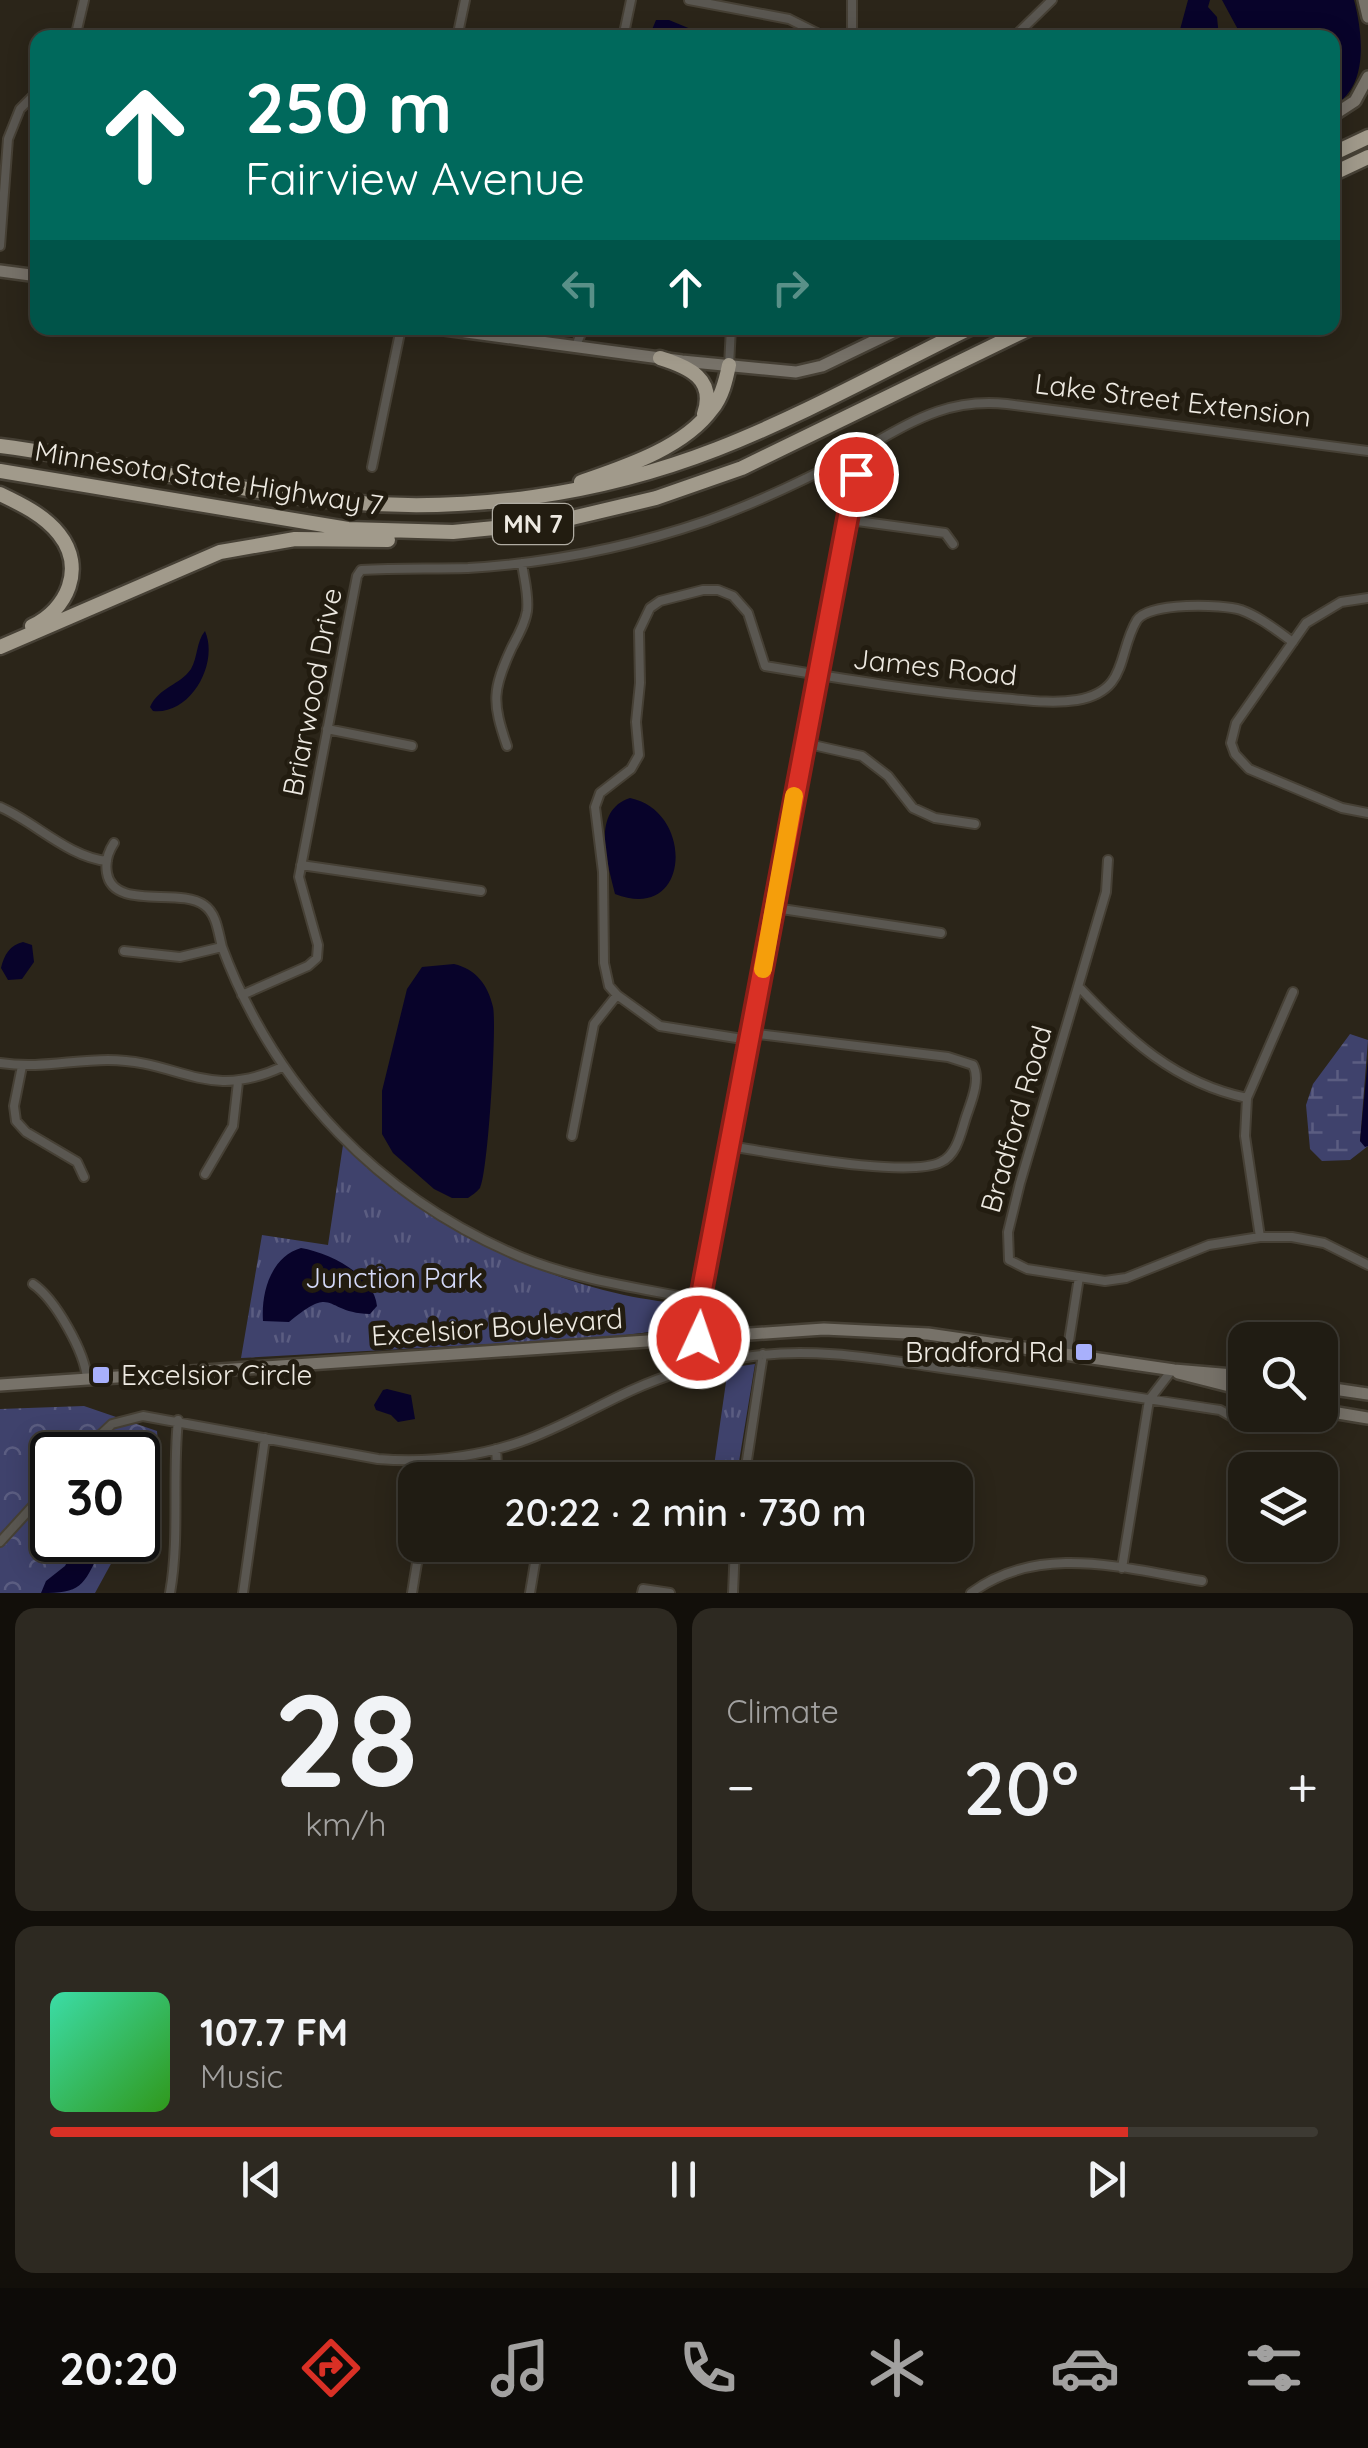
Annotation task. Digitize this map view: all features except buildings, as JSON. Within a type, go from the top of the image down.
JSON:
[{"type":"highway","points":[[1340,150],[1368,138]]},
{"type":"highway","points":[[1340,174],[1368,160]]},
{"type":"highway","name":"Minnesota State Highway 7","points":[[0,444],[344,502],[442,505],[504,500],[621,480],[720,448],[955,335]]},
{"type":"highway","name":"Minnesota State Highway 7","points":[[0,471],[348,529],[432,532],[506,528],[633,505],[728,474],[1016,335]]},
{"type":"highway","points":[[660,358],[694,370],[702,381],[708,401],[699,423]]},
{"type":"highway","points":[[504,500],[573,484],[636,461],[699,423],[716,405],[729,365]]},
{"type":"highway","points":[[0,494],[55,529],[68,549],[72,571],[67,593],[51,614],[0,638]]},
{"type":"highway","points":[[0,647],[193,561],[234,548],[295,539],[431,539],[506,528]]},
{"type":"main road","points":[[1364,0],[1368,17]]},
{"type":"main road","points":[[1340,111],[1356,101],[1368,77]]},
{"type":"main road","points":[[0,271],[30,275]]},
{"type":"main road","points":[[491,335],[796,372],[822,366],[887,335]]},
{"type":"main road","name":"Excelsior Boulevard","points":[[0,1385],[805,1330],[884,1331],[1228,1375]]},
{"type":"main road","name":"Excelsior Boulevard","points":[[1173,1370],[1228,1386]]},
{"type":"main road","points":[[1338,1389],[1364,1393]]},
{"type":"main road","points":[[1338,1409],[1368,1415]]},
{"type":"street","points":[[77,30],[84,0]]},
{"type":"street","points":[[459,30],[465,0]]},
{"type":"street","points":[[625,30],[632,0]]},
{"type":"street","points":[[689,0],[789,19],[811,30]]},
{"type":"street","points":[[852,0],[852,30]]},
{"type":"street","points":[[1022,30],[1052,0]]},
{"type":"street","points":[[0,246],[8,139],[20,109],[30,99]]},
{"type":"street","points":[[372,468],[400,335]]},
{"type":"street","points":[[576,346],[580,335]]},
{"type":"street","points":[[729,365],[731,335]]},
{"type":"street","name":"Lake Street Extension","points":[[972,403],[1008,404],[1368,449]]},
{"type":"street","name":"Briarwood Drive","points":[[242,995],[308,966],[317,958],[318,944],[300,886],[301,865],[358,572],[522,563],[596,551],[756,502],[938,409],[972,403]]},
{"type":"street","points":[[704,1364],[699,1338],[700,1300],[816,676],[850,520],[856,474],[852,455]]},
{"type":"street","points":[[850,520],[945,532],[953,544]]},
{"type":"street","points":[[507,746],[494,694],[526,616],[522,563]]},
{"type":"street","name":"James Road","points":[[616,996],[604,975],[604,872],[595,807],[600,793],[631,769],[639,755],[638,643],[643,618],[660,601],[703,590],[726,592],[748,613],[764,666],[961,694],[1064,702],[1083,700],[1116,677],[1136,622],[1150,610],[1223,606],[1237,609],[1258,617],[1293,642]]},
{"type":"street","points":[[1368,598],[1329,607],[1306,624],[1236,723],[1231,743],[1249,769],[1342,808],[1368,813]]},
{"type":"street","points":[[327,730],[412,746]]},
{"type":"street","points":[[804,744],[862,756],[888,776],[912,808],[935,818],[974,824]]},
{"type":"street","points":[[0,806],[76,850],[107,861]]},
{"type":"street","points":[[114,843],[107,861],[108,878],[117,890],[188,899],[208,908],[242,995],[282,1067],[306,1100],[345,1139],[420,1201],[523,1258],[573,1274],[700,1300]]},
{"type":"street","name":"Bradford Road","points":[[1108,860],[1106,892],[1020,1182],[1006,1251],[1014,1265],[1105,1281],[1126,1278],[1209,1245],[1260,1237],[1315,1240],[1368,1265]]},
{"type":"street","points":[[301,865],[481,891]]},
{"type":"street","points":[[775,908],[942,933]]},
{"type":"street","points":[[124,951],[180,958],[222,946]]},
{"type":"street","points":[[1079,987],[1116,1027],[1179,1075],[1210,1089],[1247,1098]]},
{"type":"street","points":[[1260,1237],[1244,1122],[1247,1098],[1294,992]]},
{"type":"street","points":[[572,1136],[594,1024],[616,996],[660,1026],[948,1057],[973,1065],[976,1079],[952,1154],[944,1162],[884,1167],[728,1146]]},
{"type":"street","points":[[0,1063],[22,1066],[120,1061],[214,1082],[238,1082],[282,1067]]},
{"type":"street","points":[[22,1066],[14,1106],[16,1121],[26,1132],[77,1162],[84,1177]]},
{"type":"street","points":[[205,1174],[233,1126],[238,1082]]},
{"type":"street","points":[[1066,1354],[1079,1278]]},
{"type":"street","points":[[33,1284],[45,1292],[79,1350],[87,1378]]},
{"type":"street","points":[[103,1432],[127,1418],[178,1420],[378,1458],[432,1461],[496,1449],[542,1434],[634,1389],[704,1364],[764,1354],[818,1353],[1220,1410],[1228,1415]]},
{"type":"street","points":[[747,1462],[764,1354]]},
{"type":"street","points":[[1122,1568],[1150,1400],[1173,1370]]},
{"type":"street","points":[[170,1593],[176,1551],[173,1472],[178,1420]]},
{"type":"street","points":[[242,1593],[264,1438]]},
{"type":"street","points":[[496,1449],[497,1462]]},
{"type":"street","points":[[0,1542],[30,1509]]},
{"type":"street","points":[[412,1593],[417,1562]]},
{"type":"street","points":[[530,1593],[535,1562]]},
{"type":"street","points":[[733,1593],[734,1562]]},
{"type":"street","points":[[971,1593],[993,1578],[1032,1565],[1073,1562],[1202,1581]]},
{"type":"street","points":[[642,1593],[643,1589],[670,1593]]},
{"type":"green space","points":[[1350,1034],[1368,1040],[1360,1141],[1368,1146],[1350,1160],[1322,1161],[1310,1149],[1306,1105],[1313,1084]]},
{"type":"green space","name":"Junction Park","points":[[343,1145],[404,1195],[473,1238],[510,1257],[585,1285],[692,1306],[688,1327],[602,1338],[241,1358],[262,1235],[328,1245]]},
{"type":"green space","points":[[755,1364],[739,1462],[715,1462],[728,1368]]},
{"type":"green space","points":[[84,1406],[157,1431],[30,1432],[30,1562],[112,1562],[95,1593],[0,1593],[0,1409]]},
{"type":"shaded area","points":[[1188,0],[1210,0],[1208,7],[1217,17],[1218,30],[1180,30]]},
{"type":"shaded area","points":[[1222,0],[1354,0],[1361,53],[1356,79],[1340,99],[1340,30],[1238,30]]},
{"type":"shaded area","points":[[656,20],[669,20],[693,30],[652,30]]},
{"type":"shaded area","points":[[205,631],[208,658],[198,684],[179,705],[153,711],[150,707],[159,695],[191,669]]},
{"type":"shaded area","points":[[630,798],[651,807],[666,823],[674,842],[675,862],[670,880],[659,893],[640,899],[615,894],[606,854],[610,814]]},
{"type":"shaded area","points":[[23,942],[32,945],[34,962],[22,979],[8,980],[1,968],[4,959],[11,948]]},
{"type":"shaded area","points":[[454,964],[475,974],[484,985],[494,1019],[483,1177],[480,1188],[468,1198],[452,1198],[434,1189],[393,1153],[382,1134],[382,1091],[407,989],[422,967]]},
{"type":"shaded area","points":[[1368,1058],[1368,1146],[1365,1147],[1360,1141]]},
{"type":"shaded area","points":[[301,1248],[349,1267],[368,1285],[377,1306],[370,1314],[323,1302],[289,1322],[263,1321],[266,1288],[275,1267]]},
{"type":"shaded area","points":[[387,1389],[411,1395],[415,1419],[398,1422],[376,1410],[374,1405]]},
{"type":"shaded area","points":[[67,1562],[94,1562],[73,1589],[41,1593],[46,1581]]},
{"type":"slow traffic","points":[[763,969],[794,796]]},
{"type":"place","name":"Bradford Rd","points":[[1084,1352]]},
{"type":"place","name":"Excelsior Circle","points":[[101,1375]]},
{"type":"route","points":[[699,1338],[700,1300],[856,474]]}]
